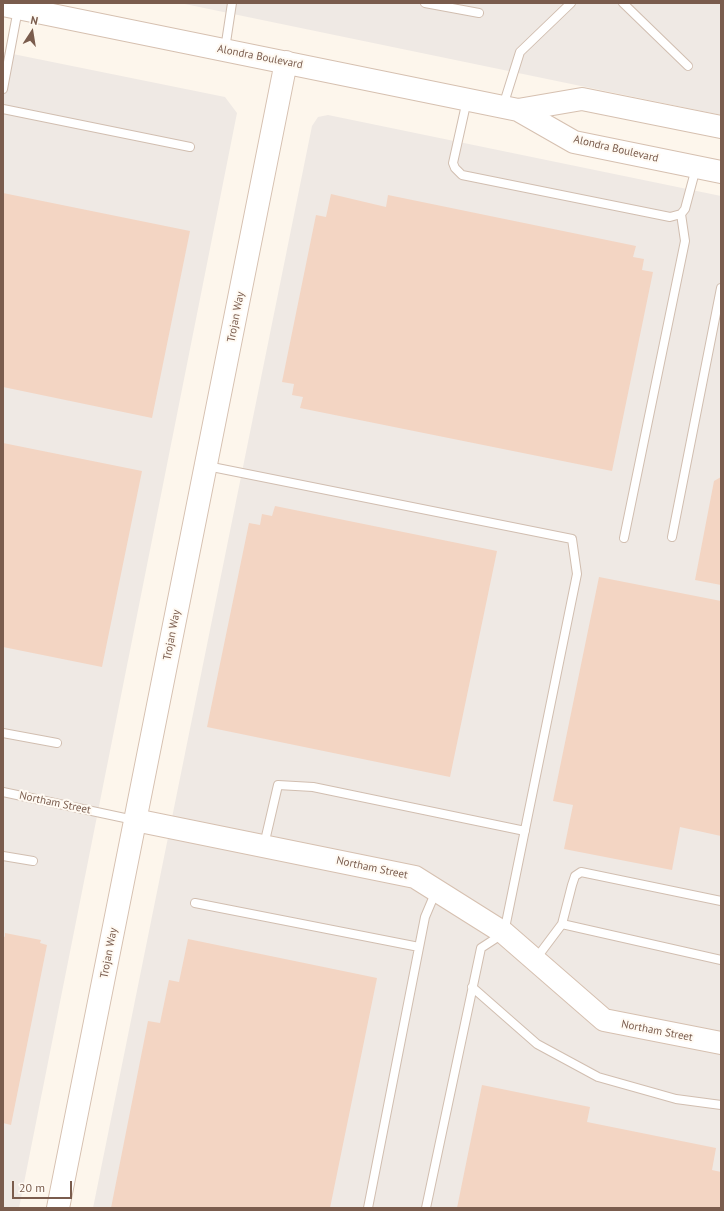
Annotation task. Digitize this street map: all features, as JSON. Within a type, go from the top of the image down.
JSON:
[{"type":"street","name":"Alondra Boulevard","points":[[10,7],[225,49],[510,108],[574,142],[721,172]]},
{"type":"street","name":"Trojan Way","points":[[58,1208],[286,62]]},
{"type":"street","name":"Alondra Boulevard","points":[[510,108],[582,99],[721,127]]},
{"type":"street","name":"Northam Street","points":[[135,820],[415,877],[504,933],[604,1020],[721,1043]]},
{"type":"lane","points":[[225,49],[232,3]]},
{"type":"lane","points":[[425,3],[478,14]]},
{"type":"lane","points":[[510,108],[520,52],[571,3]]},
{"type":"lane","points":[[623,3],[688,66]]},
{"type":"lane","points":[[3,89],[10,7]]},
{"type":"lane","points":[[467,99],[454,163],[455,168],[462,175],[670,217],[681,214]]},
{"type":"lane","points":[[3,109],[190,147]]},
{"type":"lane","points":[[624,538],[685,241],[681,214],[689,201],[696,167]]},
{"type":"lane","points":[[672,538],[721,288]]},
{"type":"lane","points":[[206,466],[572,539],[577,574],[504,933],[480,948],[426,1208]]},
{"type":"lane","points":[[3,733],[57,743]]},
{"type":"lane","points":[[264,846],[278,785],[313,787],[525,831]]},
{"type":"lane","name":"Northam Street","points":[[3,792],[135,820]]},
{"type":"lane","points":[[3,856],[32,861]]},
{"type":"lane","points":[[535,960],[562,924],[575,876],[580,872],[721,901]]},
{"type":"lane","points":[[368,1208],[425,917],[436,890]]},
{"type":"lane","points":[[195,904],[419,947]]},
{"type":"lane","points":[[562,924],[721,960]]},
{"type":"lane","points":[[472,987],[537,1044],[598,1077],[676,1099],[721,1105]]},
{"type":"shaded area","points":[[180,3],[721,3],[721,115]]},
{"type":"shaded area","points":[[3,52],[225,97],[237,113],[19,1208],[3,1208]]},
{"type":"shaded area","points":[[328,115],[721,196],[721,1208],[93,1208],[312,126],[318,117]]},
{"type":"building","points":[[3,193],[190,231],[152,418],[3,387]]},
{"type":"building","points":[[331,194],[386,207],[388,195],[636,246],[633,257],[644,259],[642,270],[653,272],[612,471],[300,408],[303,397],[292,395],[294,384],[282,382],[316,215],[326,217]]},
{"type":"building","points":[[3,443],[142,471],[102,667],[3,647]]},
{"type":"building","points":[[721,477],[721,585],[695,580],[714,481]]},
{"type":"building","points":[[275,506],[497,551],[450,777],[207,727],[249,523],[260,525],[262,514],[272,516]]},
{"type":"building","points":[[599,577],[721,601],[721,836],[680,827],[672,870],[564,849],[573,805],[553,801]]},
{"type":"building","points":[[5,933],[41,940],[40,943],[47,945],[11,1125],[3,1123],[3,936],[5,937]]},
{"type":"building","points":[[188,939],[377,978],[330,1208],[111,1208],[148,1021],[160,1023],[169,980],[179,982]]},
{"type":"building","points":[[482,1085],[590,1107],[587,1122],[716,1148],[712,1170],[721,1172],[721,1208],[457,1208]]}]
